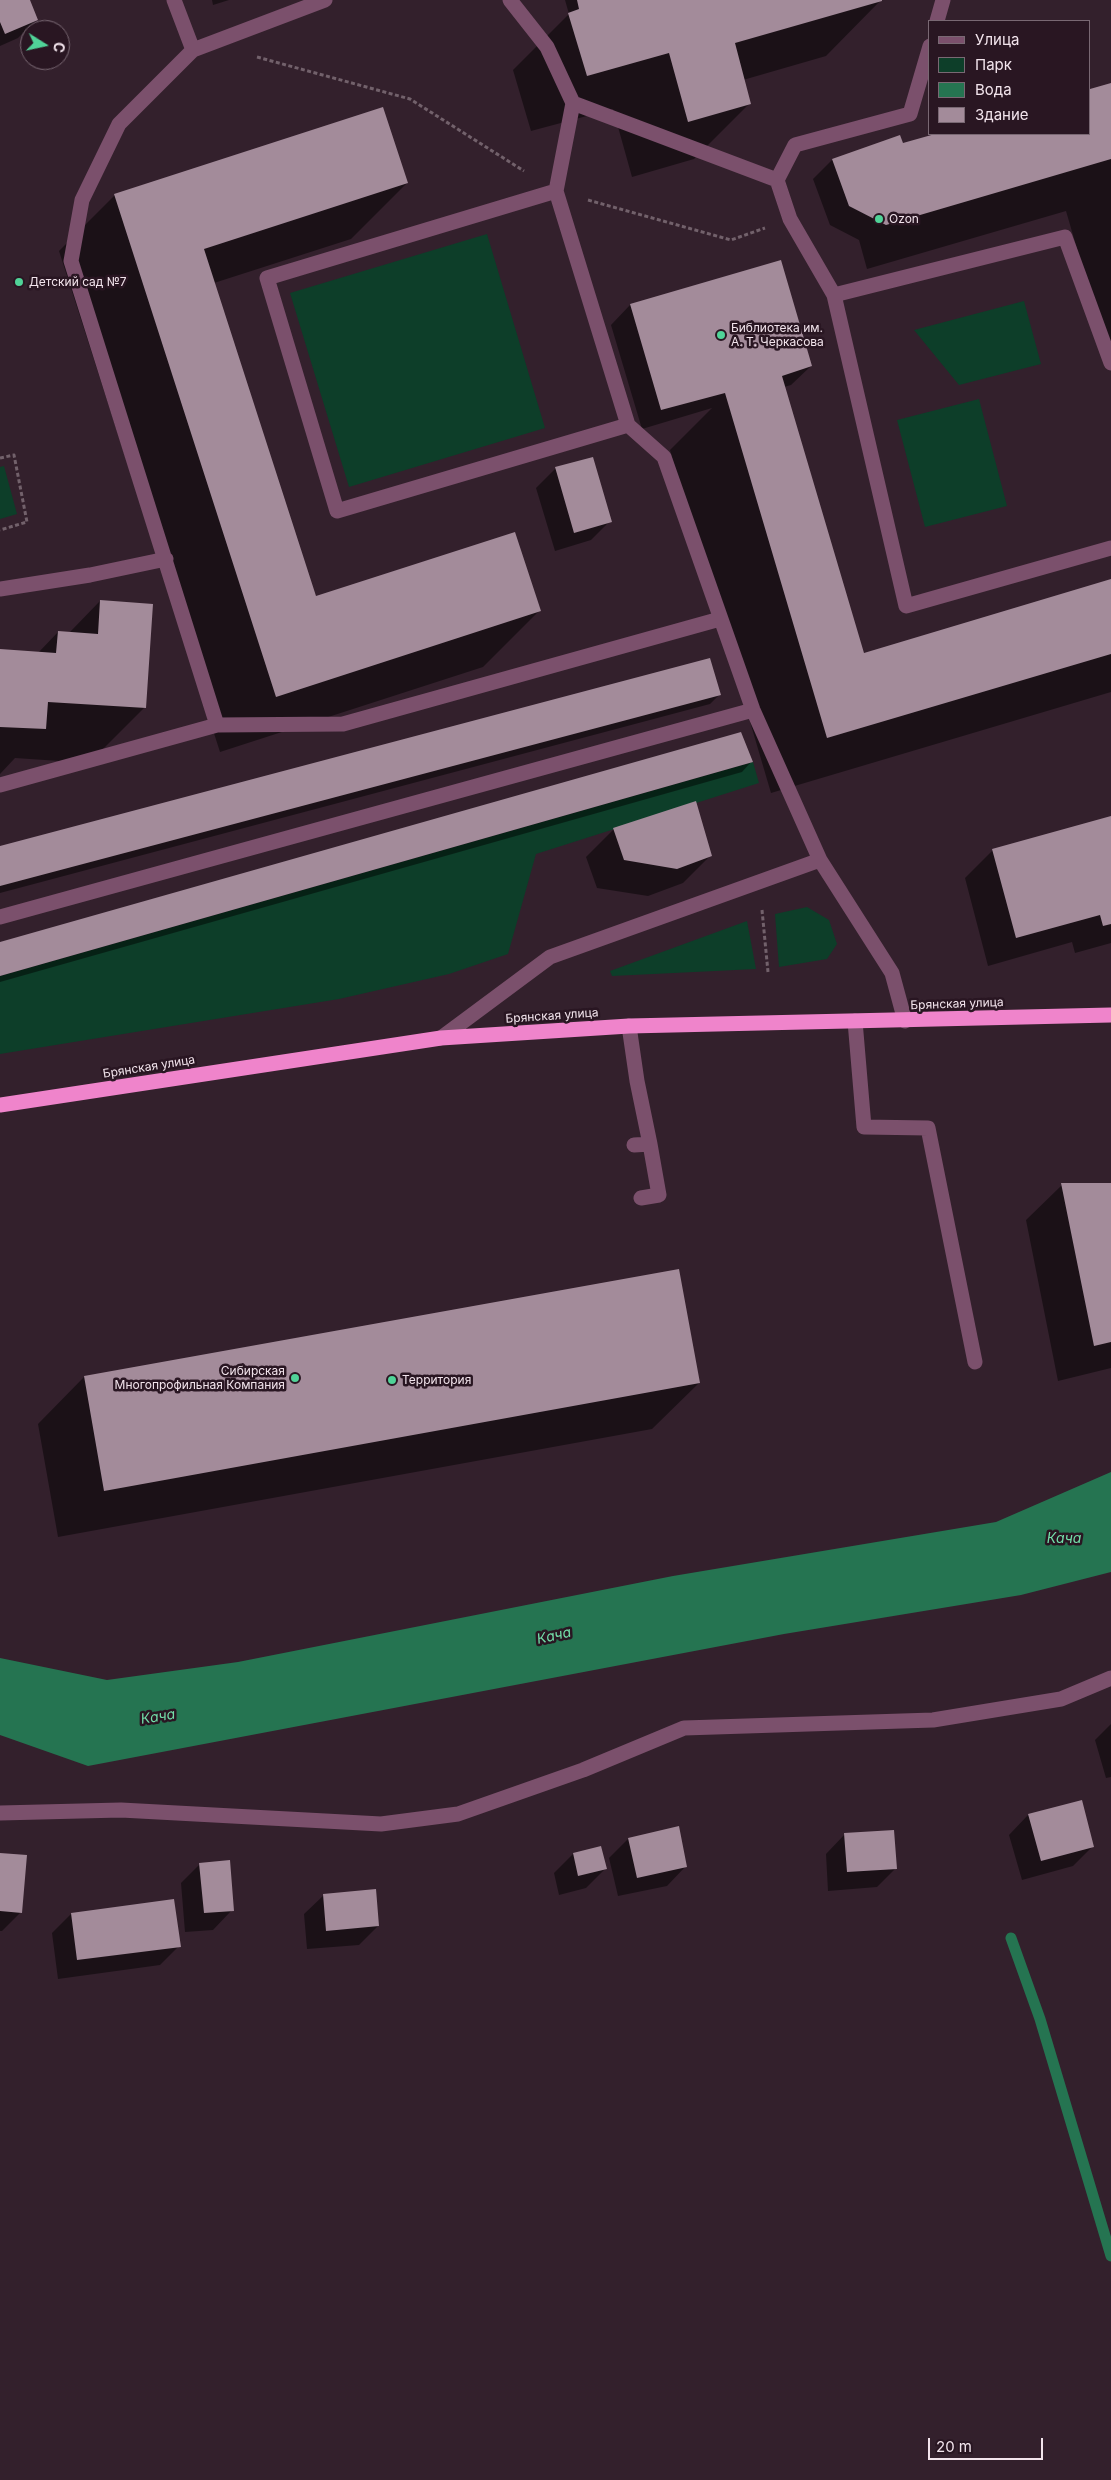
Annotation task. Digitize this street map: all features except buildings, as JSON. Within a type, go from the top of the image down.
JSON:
[{"type":"highway","name":"Брянская улица","points":[[0,1105],[441,1038],[629,1026],[1111,1015]]},
{"type":"lane","points":[[174,0],[193,50]]},
{"type":"lane","points":[[217,725],[71,261],[82,200],[119,124],[193,50],[325,0]]},
{"type":"lane","points":[[510,0],[547,47],[573,102],[556,191],[628,425],[664,457],[753,710],[820,860],[892,973],[904,1021]]},
{"type":"lane","points":[[937,20],[943,0]]},
{"type":"lane","points":[[928,53],[910,114],[795,145],[778,180],[790,219],[834,295],[906,606],[1111,548]]},
{"type":"lane","points":[[573,102],[778,180]]},
{"type":"lane","points":[[556,191],[267,278],[337,511],[628,425]]},
{"type":"lane","points":[[834,295],[1065,236],[1111,363]]},
{"type":"lane","points":[[0,589],[90,575],[166,559]]},
{"type":"lane","points":[[0,785],[217,725],[343,724],[720,620]]},
{"type":"lane","points":[[0,917],[753,710]]},
{"type":"lane","points":[[441,1038],[550,957],[820,860]]},
{"type":"lane","points":[[855,1022],[864,1127],[928,1128],[975,1362]]},
{"type":"lane","points":[[629,1026],[637,1081],[659,1195],[641,1198]]},
{"type":"lane","points":[[634,1145],[650,1144]]},
{"type":"lane","points":[[0,1813],[120,1810],[381,1824],[458,1814],[583,1770],[684,1728],[933,1720],[1061,1699],[1111,1678]]},
{"type":"path","points":[[210,44],[410,99],[556,191],[731,240],[790,219]]},
{"type":"path","points":[[0,458],[14,455],[27,522],[0,530]]},
{"type":"path","points":[[764,918],[768,972]]},
{"type":"green space","points":[[487,234],[545,428],[349,487],[290,293]]},
{"type":"green space","points":[[1024,301],[1041,364],[959,385],[914,330]]},
{"type":"green space","points":[[979,399],[1007,506],[925,527],[897,420]]},
{"type":"green space","points":[[4,466],[17,514],[0,519],[0,467]]},
{"type":"green space","points":[[753,762],[759,783],[536,854],[508,954],[449,974],[339,999],[0,1054],[0,976]]},
{"type":"green space","points":[[807,907],[829,920],[837,944],[827,959],[779,967],[775,914]]},
{"type":"green space","points":[[747,921],[756,969],[612,976],[610,971]]},
{"type":"water","name":"Кача","points":[[1111,1472],[1111,1572],[1021,1595],[784,1634],[88,1766],[0,1735],[0,1658],[107,1680],[238,1662],[673,1576],[996,1522]]},
{"type":"waterway","points":[[1011,1938],[1040,2019],[1111,2256]]},
{"type":"place","name":"Ozon","points":[[879,219]]},
{"type":"place","name":"Детский сад №7","points":[[19,282]]},
{"type":"place","name":"Библиотека им. А. Т. Черкасова","points":[[721,335]]},
{"type":"place","name":"Сибирская Многопрофильная Компания","points":[[295,1378]]},
{"type":"place","name":"Территория","points":[[392,1380]]}]
